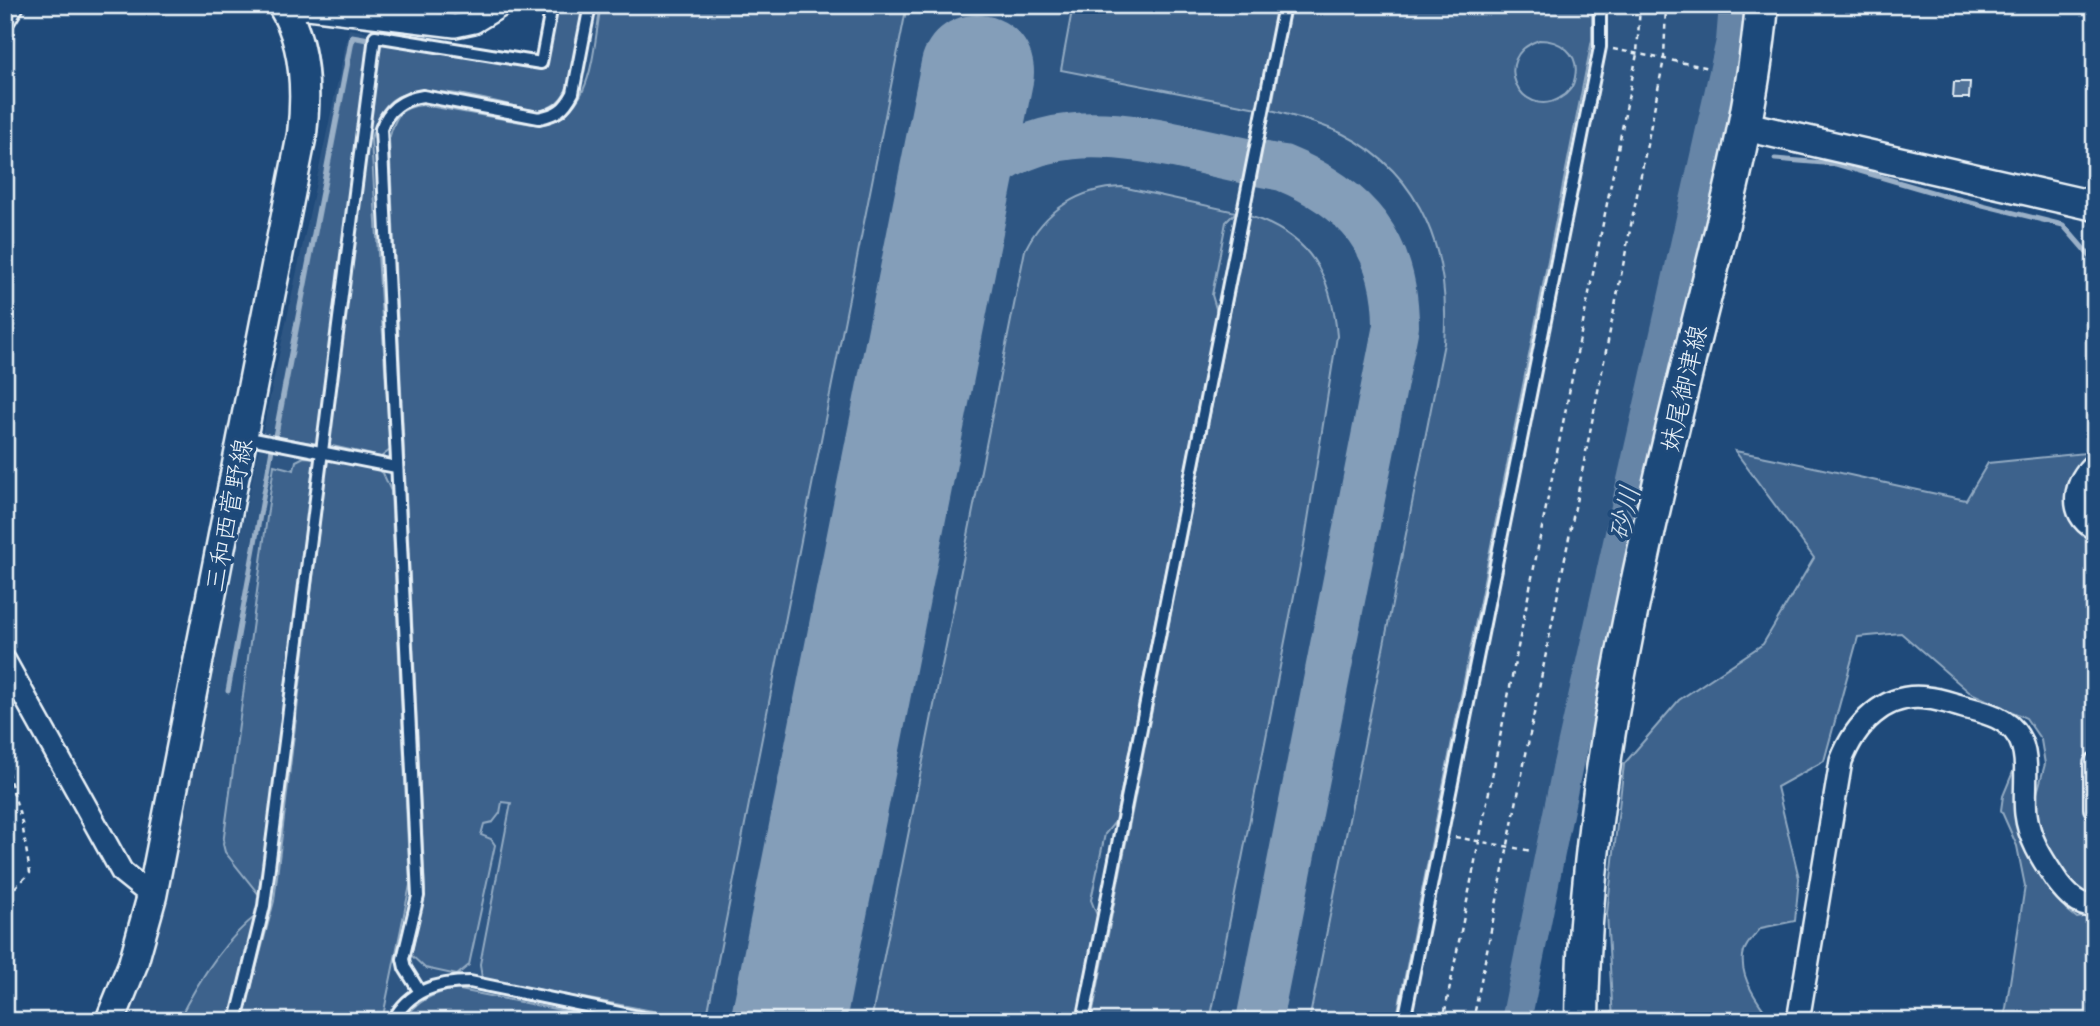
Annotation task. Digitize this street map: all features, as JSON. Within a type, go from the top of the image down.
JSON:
[{"type":"main road","name":"妹尾御津線","points":[[1582,1021],[1587,911],[1604,753],[1681,394],[1744,126],[1758,48],[1762,5]]},
{"type":"main road","name":"三和西菅野線","points":[[110,1021],[133,964],[152,896],[288,217],[306,101],[297,40],[284,8]]},
{"type":"main road","points":[[1744,126],[2095,206]]},
{"type":"street","points":[[5,18],[13,5]]},
{"type":"street","points":[[284,8],[308,8],[455,26],[474,22],[502,5]]},
{"type":"street","points":[[2095,463],[2077,488],[2076,501],[2079,515],[2095,529]]},
{"type":"street","points":[[5,661],[122,872],[152,896]]},
{"type":"street","points":[[1798,1021],[1841,761],[1849,740],[1860,725],[1893,701],[1927,697],[1994,715],[2013,730],[2023,748],[2026,816],[2036,850],[2064,891],[2078,902],[2095,906]]},
{"type":"street","points":[[2095,764],[2095,808]]},
{"type":"lane","points":[[236,1021],[264,906],[375,36],[541,62],[552,5]]},
{"type":"lane","points":[[420,992],[403,959],[418,896],[380,139],[385,119],[400,103],[423,96],[539,118],[556,114],[573,93],[590,5]]},
{"type":"lane","points":[[1083,1021],[1284,5]]},
{"type":"lane","points":[[1404,1021],[1600,47],[1600,5]]},
{"type":"lane","points":[[244,437],[396,467]]},
{"type":"lane","points":[[393,1021],[401,1008],[420,992],[437,984],[470,982],[658,1021]]},
{"type":"path","points":[[1443,1021],[1637,54],[1640,5]]},
{"type":"path","points":[[1473,1021],[1664,59],[1668,23],[1666,5]]},
{"type":"path","points":[[1600,47],[1710,68]]},
{"type":"path","points":[[5,762],[22,823],[30,873],[5,897]]},
{"type":"path","points":[[1441,834],[1532,851]]},
{"type":"shaded area","points":[[549,5],[1725,5],[1657,343],[1502,1021],[128,1021],[151,951],[349,29],[539,60]]},
{"type":"shaded area","points":[[558,5],[584,5],[568,85],[553,105],[538,111],[462,95],[421,92],[404,94],[391,101],[380,114],[371,139],[390,450],[381,457],[328,445],[379,43],[545,69]]},
{"type":"shaded area","points":[[601,5],[907,5],[706,1021],[482,979],[480,964],[511,803],[502,802],[500,813],[493,822],[484,824],[481,835],[491,839],[495,845],[469,965],[457,975],[425,968],[411,955],[425,891],[389,139],[399,114],[408,108],[423,105],[538,125],[557,119],[571,109],[588,79]]},
{"type":"shaded area","points":[[1073,5],[1279,5],[1257,108],[1061,70]]},
{"type":"shaded area","points":[[1291,5],[1592,5],[1592,40],[1396,1021],[1309,1021],[1444,343],[1443,280],[1437,250],[1427,222],[1413,196],[1394,172],[1371,152],[1343,134],[1317,123],[1271,110]],"holes":[[[1539,40],[1567,50],[1576,69],[1568,92],[1546,103],[1533,101],[1523,94],[1516,84],[1513,72],[1516,59],[1524,48]]]},
{"type":"shaded area","points":[[354,39],[369,42],[318,444],[277,437]]},
{"type":"shaded area","points":[[1122,187],[1236,212],[1226,222],[1212,295],[1217,312],[1115,822],[1105,834],[1091,900],[1098,918],[1077,1021],[871,1021],[1025,250],[1042,224],[1064,204],[1091,192]]},
{"type":"shaded area","points":[[1249,216],[1270,224],[1302,246],[1323,276],[1334,314],[1337,336],[1304,545],[1210,1021],[1091,1021]]},
{"type":"shaded area","points":[[1735,451],[1966,500],[1988,463],[2095,452],[2095,457],[2071,489],[2095,535],[2095,747],[2086,781],[2095,820],[2095,902],[2079,897],[2041,846],[2033,808],[2045,764],[2041,740],[2026,718],[1969,692],[1901,633],[1858,637],[1824,761],[1777,787],[1799,878],[1795,921],[1761,928],[1748,944],[1743,956],[1747,982],[1772,1021],[1613,1021],[1607,913],[1624,764],[1679,700],[1763,644],[1814,558]]},
{"type":"shaded area","points":[[304,457],[317,458],[260,896],[225,852],[223,844],[274,465],[294,470],[296,461]]},
{"type":"shaded area","points":[[327,460],[377,469],[383,473],[391,491],[410,885],[382,1021],[242,1021],[274,901]]},
{"type":"shaded area","points":[[2017,762],[2066,909],[2077,918],[2095,915],[2095,1021],[2004,1021],[2025,886],[2017,846],[2001,810],[2003,796]]},
{"type":"shaded area","points":[[258,914],[230,1021],[178,1021],[212,963],[234,936]]},
{"type":"shaded area","points":[[455,989],[615,1021],[402,1021],[425,999]]},
{"type":"building","points":[[1954,82],[1970,82],[1969,98],[1953,98]]},
{"type":"waterway","name":"砂川","points":[[1516,1021],[1567,769],[1731,41],[1734,5]]},
{"type":"waterway","points":[[275,436],[352,36],[370,39]]},
{"type":"waterway","name":"砂川","points":[[1705,156],[1711,156]]},
{"type":"waterway","points":[[1775,159],[1836,164],[1942,195],[2063,225],[2095,262]]},
{"type":"waterway","points":[[228,691],[272,449]]},
{"type":"taxiway","points":[[950,211],[984,173],[1021,149],[1061,138],[1103,136],[1147,140],[1283,168],[1309,180],[1332,194],[1367,228],[1380,248],[1389,271],[1396,326],[1259,1021]]},
{"type":"runway","points":[[788,1021],[977,72]]}]
